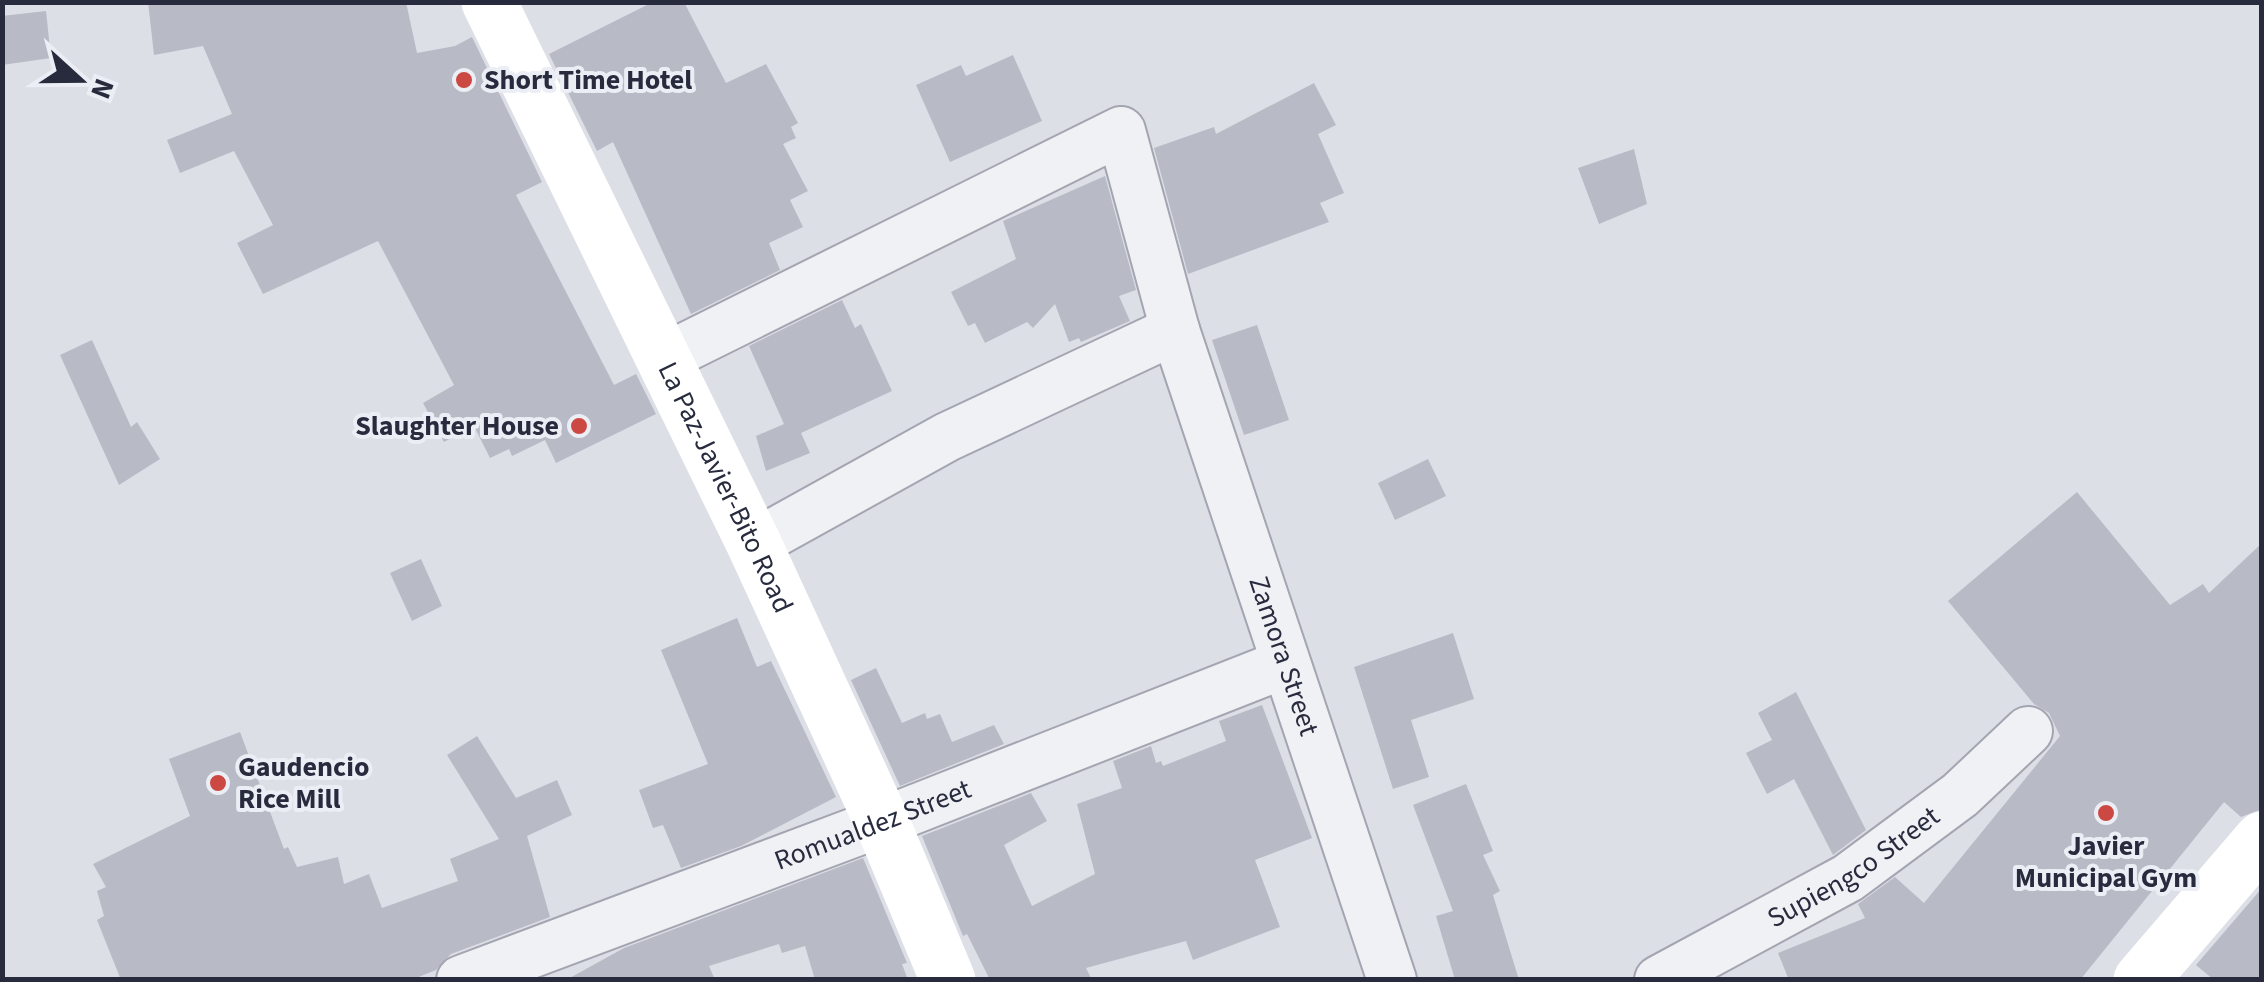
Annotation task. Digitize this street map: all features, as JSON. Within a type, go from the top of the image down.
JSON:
[{"type":"main road","name":"La Paz-Javier-Bito Road","points":[[489,2],[754,544],[882,822],[948,980]]},
{"type":"main road","points":[[2148,977],[2262,839]]},
{"type":"street","name":"Zamora Street","points":[[664,358],[1121,131],[1175,330],[1392,980]]},
{"type":"street","points":[[754,544],[947,436],[1175,330]]},
{"type":"street","name":"Romualdez Street","points":[[461,980],[882,822],[1284,664]]},
{"type":"street","name":"Supiengco Street","points":[[1659,980],[1848,878],[1960,795],[2028,731]]},
{"type":"building","points":[[148,2],[406,2],[417,53],[455,46],[472,37],[542,182],[516,195],[614,385],[636,374],[656,414],[556,463],[545,440],[512,456],[509,449],[490,458],[474,426],[444,442],[423,403],[454,385],[378,241],[263,294],[237,243],[273,225],[234,151],[180,173],[167,140],[232,114],[203,46],[154,55]]},
{"type":"building","points":[[653,2],[684,2],[726,83],[766,64],[798,123],[791,127],[796,138],[783,144],[808,191],[790,200],[803,227],[769,243],[780,270],[691,314],[613,142],[597,151],[549,54]]},
{"type":"building","points":[[46,11],[51,58],[2,65],[2,16]]},
{"type":"building","points":[[1013,55],[1042,121],[950,162],[916,85],[961,65],[966,76]]},
{"type":"building","points":[[1314,83],[1336,125],[1318,134],[1344,193],[1320,203],[1329,222],[1188,274],[1154,148],[1214,127],[1216,134]]},
{"type":"building","points":[[1634,149],[1647,204],[1599,224],[1578,168]]},
{"type":"building","points":[[1105,176],[1136,290],[1119,296],[1130,321],[1081,342],[1079,338],[1069,342],[1055,304],[1033,328],[1027,322],[985,343],[975,323],[968,326],[951,292],[1016,259],[1003,221]]},
{"type":"building","points":[[842,300],[855,328],[861,324],[892,391],[801,433],[810,453],[766,471],[756,436],[784,424],[749,346]]},
{"type":"building","points":[[1257,325],[1289,420],[1244,435],[1212,340]]},
{"type":"building","points":[[92,340],[131,427],[137,422],[160,459],[119,485],[60,355]]},
{"type":"building","points":[[1428,459],[1446,496],[1395,520],[1378,483]]},
{"type":"building","points":[[2077,492],[2170,605],[2203,584],[2209,593],[2262,543],[2262,809],[2241,817],[2224,802],[2080,980],[1789,980],[1778,953],[1865,918],[1858,904],[1895,877],[1924,903],[2060,736],[2049,713],[2034,704],[1948,601]]},
{"type":"building","points":[[421,559],[442,606],[412,621],[390,573]]},
{"type":"building","points":[[737,618],[757,667],[771,661],[836,797],[741,846],[681,868],[663,825],[653,828],[639,790],[708,764],[661,650]]},
{"type":"building","points":[[1453,633],[1474,699],[1411,720],[1429,777],[1393,789],[1354,667]]},
{"type":"building","points":[[876,668],[902,723],[925,713],[927,719],[940,714],[952,742],[994,725],[1004,744],[900,786],[851,680]]},
{"type":"building","points":[[1796,692],[1866,830],[1833,855],[1794,779],[1767,794],[1746,753],[1772,740],[1758,713]]},
{"type":"building","points":[[1262,705],[1312,838],[1255,860],[1280,927],[1193,960],[1186,941],[1086,968],[1092,980],[990,980],[967,934],[963,936],[922,836],[1031,793],[1047,821],[1004,845],[1032,906],[1095,874],[1077,804],[1122,788],[1113,761],[1151,746],[1156,763],[1161,761],[1163,766],[1226,741],[1219,721]]},
{"type":"building","points":[[240,732],[284,849],[288,847],[297,867],[338,857],[344,884],[369,874],[382,908],[458,881],[450,859],[499,839],[447,755],[477,736],[516,798],[557,780],[572,815],[527,836],[550,917],[451,954],[436,970],[411,980],[121,980],[97,920],[104,916],[97,891],[106,887],[93,864],[190,816],[169,759]]},
{"type":"building","points":[[1466,784],[1493,851],[1483,855],[1500,891],[1493,895],[1519,980],[1455,980],[1436,916],[1453,911],[1413,805]]},
{"type":"building","points":[[863,858],[907,963],[902,964],[908,980],[815,980],[805,946],[782,953],[779,944],[709,966],[715,980],[566,980],[624,948]]},
{"type":"building","points":[[2262,888],[2262,980],[2214,980],[2196,965]]},
{"type":"place","name":"Short Time Hotel","points":[[464,80]]},
{"type":"place","name":"Slaughter House","points":[[579,426]]},
{"type":"place","name":"Gaudencio Rice Mill","points":[[218,783]]},
{"type":"place","name":"Javier Municipal Gym","points":[[2106,813]]}]
